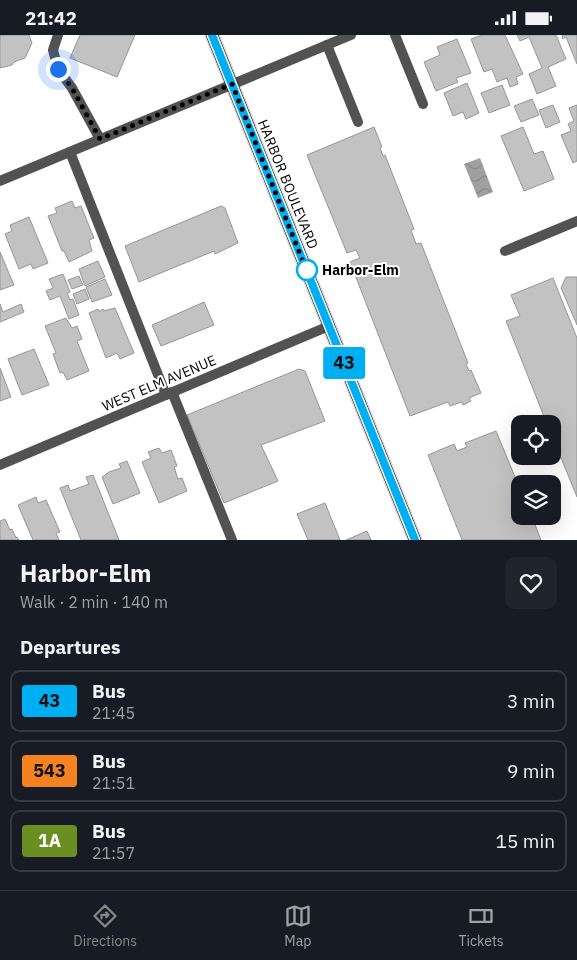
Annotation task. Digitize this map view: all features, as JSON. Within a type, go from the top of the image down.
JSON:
[{"type":"main road","name":"HARBOR BOULEVARD","points":[[212,35],[415,540]]},
{"type":"street","points":[[58,35],[53,50],[58,69],[72,88],[100,139]]},
{"type":"street","points":[[0,181],[351,35]]},
{"type":"street","points":[[395,35],[423,104]]},
{"type":"street","points":[[327,45],[358,122]]},
{"type":"street","points":[[70,152],[232,540]]},
{"type":"street","points":[[505,251],[577,221]]},
{"type":"street","name":"WEST ELM AVENUE","points":[[0,465],[329,326]]},
{"type":"water","points":[[480,158],[493,192],[478,198],[464,164]]},
{"type":"building","points":[[0,35],[29,35],[32,43],[25,58],[14,62],[12,65],[0,68]]},
{"type":"building","points":[[80,35],[135,35],[117,77],[70,58]]},
{"type":"building","points":[[482,35],[505,35],[523,74],[516,77],[518,84],[510,87],[507,78],[497,82],[492,69],[484,72],[471,39]]},
{"type":"building","points":[[517,35],[556,35],[566,59],[548,67],[556,86],[537,94],[529,74],[542,68],[529,37],[520,41]]},
{"type":"building","points":[[562,35],[577,35],[577,64],[566,37],[563,39]]},
{"type":"building","points":[[457,39],[471,73],[456,78],[458,82],[436,91],[424,62],[440,55],[437,47]]},
{"type":"building","points":[[467,83],[479,113],[466,119],[463,112],[453,116],[444,93]]},
{"type":"building","points":[[502,85],[510,105],[489,113],[481,93]]},
{"type":"building","points":[[532,99],[539,115],[521,122],[514,106]]},
{"type":"building","points":[[553,105],[560,122],[546,128],[539,110]]},
{"type":"building","points":[[577,105],[577,161],[573,163],[561,135],[571,131],[568,124],[574,121],[569,108]]},
{"type":"building","points":[[374,127],[382,147],[380,148],[383,156],[385,155],[414,229],[411,230],[416,244],[421,243],[468,363],[466,364],[469,371],[471,370],[481,393],[469,398],[471,401],[463,405],[462,402],[450,406],[448,402],[410,416],[350,262],[360,258],[356,250],[347,253],[307,155]]},
{"type":"building","points":[[523,127],[534,154],[543,151],[554,179],[524,191],[501,136]]},
{"type":"building","points":[[72,201],[75,208],[81,206],[94,238],[89,240],[92,251],[69,262],[64,251],[62,251],[48,216],[57,213],[55,208]]},
{"type":"building","points":[[221,206],[225,208],[238,243],[215,254],[214,251],[139,282],[125,246]]},
{"type":"building","points":[[29,217],[48,263],[33,269],[31,264],[19,269],[5,234],[12,231],[10,225]]},
{"type":"building","points":[[0,252],[14,285],[0,290]]},
{"type":"building","points":[[98,261],[105,277],[85,286],[79,269]]},
{"type":"building","points":[[63,274],[70,292],[67,293],[70,300],[73,299],[79,315],[69,319],[60,296],[50,300],[46,291],[53,288],[49,279]]},
{"type":"building","points":[[79,276],[83,285],[72,289],[68,280]]},
{"type":"building","points":[[566,277],[577,277],[577,325],[561,288]]},
{"type":"building","points":[[553,278],[577,338],[577,497],[561,458],[561,415],[543,415],[506,321],[520,316],[511,295]]},
{"type":"building","points":[[105,279],[112,295],[92,302],[86,287]]},
{"type":"building","points":[[85,289],[89,299],[77,304],[73,294]]},
{"type":"building","points":[[204,302],[214,325],[161,346],[152,325]]},
{"type":"building","points":[[0,304],[3,312],[21,304],[24,312],[0,322]]},
{"type":"building","points":[[115,308],[134,353],[120,359],[117,353],[106,358],[89,313],[98,309],[99,311],[103,309],[103,311]]},
{"type":"building","points":[[66,318],[72,328],[77,326],[82,339],[77,341],[89,371],[67,380],[63,372],[60,373],[53,354],[56,353],[45,326]]},
{"type":"building","points":[[34,349],[49,385],[22,395],[8,359]]},
{"type":"building","points":[[0,368],[11,397],[0,401]]},
{"type":"building","points":[[299,369],[305,371],[325,421],[261,445],[278,481],[224,503],[187,415]]},
{"type":"building","points":[[496,431],[514,475],[511,475],[511,525],[535,525],[541,540],[462,540],[428,455],[454,444],[457,451],[467,447],[465,443]]},
{"type":"building","points":[[159,448],[162,453],[171,450],[177,466],[174,467],[178,479],[182,478],[187,491],[159,503],[142,462],[151,458],[148,452]]},
{"type":"building","points":[[127,461],[140,493],[113,504],[102,477],[109,472],[121,468],[119,464]]},
{"type":"building","points":[[93,475],[119,540],[81,540],[60,488],[68,485],[70,491],[89,484],[86,477]]},
{"type":"building","points":[[36,497],[38,503],[46,500],[60,532],[56,533],[59,540],[33,540],[18,505]]},
{"type":"building","points":[[325,503],[340,540],[308,540],[297,514]]},
{"type":"building","points":[[5,519],[10,530],[12,529],[19,540],[0,540],[0,521]]},
{"type":"building","points":[[367,531],[371,540],[346,540]]},
{"type":"bus line","name":"43","points":[[212,35],[415,540]]},
{"type":"place","name":"Harbor-Elm","points":[[307,270]]},
{"type":"route","points":[[58,69],[72,88],[100,139],[232,84],[308,274],[307,270]]}]
